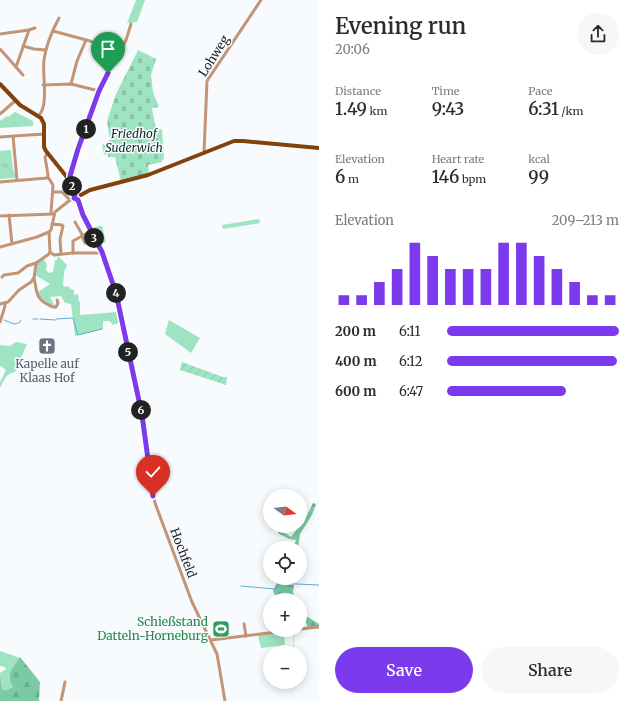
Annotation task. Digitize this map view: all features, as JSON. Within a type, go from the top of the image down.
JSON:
[{"type":"main road","points":[[0,84],[15,101],[24,108],[40,115],[44,122],[44,147],[47,154],[70,181],[75,198],[90,190],[148,175],[229,142],[240,141],[319,148]]},
{"type":"street","name":"Lohweg","points":[[204,153],[207,81],[261,0]]},
{"type":"street","points":[[40,115],[43,109],[44,61],[46,50],[59,18]]},
{"type":"street","points":[[70,181],[78,149],[99,91],[126,40],[131,24]]},
{"type":"street","points":[[0,34],[35,28]]},
{"type":"street","points":[[16,67],[29,30]]},
{"type":"street","points":[[53,31],[86,40],[118,54]]},
{"type":"street","points":[[71,84],[86,40]]},
{"type":"street","points":[[23,46],[46,50]]},
{"type":"street","points":[[0,49],[23,75]]},
{"type":"street","points":[[43,84],[71,84],[99,91]]},
{"type":"street","points":[[0,114],[15,101]]},
{"type":"street","points":[[0,137],[44,134]]},
{"type":"street","points":[[13,136],[17,180]]},
{"type":"street","points":[[47,154],[45,157],[47,178],[53,185],[53,214],[49,232],[50,252]]},
{"type":"street","points":[[0,182],[47,178]]},
{"type":"street","points":[[0,216],[53,214],[75,198],[62,192],[53,192]]},
{"type":"street","name":"Hochfeld","points":[[75,198],[102,252],[112,280],[142,415],[155,503],[192,602],[218,657],[225,701]]},
{"type":"street","points":[[9,216],[12,244]]},
{"type":"street","points":[[75,222],[85,243]]},
{"type":"street","points":[[52,224],[63,226],[60,239],[61,254]]},
{"type":"street","points":[[73,253],[73,241],[91,231]]},
{"type":"street","points":[[0,247],[37,237],[49,232]]},
{"type":"street","points":[[50,252],[54,255],[102,252]]},
{"type":"street","points":[[2,277],[4,275],[18,273],[27,266],[36,264],[50,252]]},
{"type":"street","points":[[36,264],[34,278],[40,301],[53,308],[56,307],[58,303],[57,300]]},
{"type":"street","points":[[0,304],[8,302],[19,290],[28,285],[34,278]]},
{"type":"street","points":[[0,322],[5,303]]},
{"type":"street","points":[[244,624],[246,636]]},
{"type":"street","points":[[307,628],[319,627]]},
{"type":"street","points":[[211,640],[263,634]]},
{"type":"street","points":[[62,701],[65,682]]},
{"type":"green space","points":[[136,0],[145,0],[137,22],[127,23]]},
{"type":"green space","name":"Friedhof Suderwich","points":[[138,50],[156,59],[151,75],[153,92],[159,107],[152,108],[156,130],[162,129],[164,159],[162,162],[148,165],[149,173],[121,181],[115,157],[108,157],[108,154],[104,155],[102,144],[105,145],[110,140],[107,121],[116,94]]},
{"type":"green space","points":[[15,112],[33,121],[33,126],[0,128],[0,121]]},
{"type":"green space","points":[[11,150],[15,178],[0,179],[0,151]]},
{"type":"green space","points":[[259,219],[260,223],[223,229],[222,225]]},
{"type":"green space","points":[[102,226],[106,242],[99,244],[91,227]]},
{"type":"green space","points":[[101,254],[115,292],[120,321],[119,323],[112,325],[111,322],[103,321],[103,329],[75,336],[71,304],[65,303],[61,296],[50,297],[55,306],[53,307],[40,299],[38,292],[50,284],[35,275],[37,264],[43,259],[47,264],[46,270],[49,273],[53,272],[55,260],[57,260],[58,256],[67,265],[64,272],[63,286],[70,287],[70,289],[74,290],[74,295],[78,294],[80,302],[80,315],[117,312],[112,286]]},
{"type":"green space","points":[[169,320],[200,338],[191,353],[165,334]]},
{"type":"green space","points":[[16,342],[27,344],[15,372],[7,375],[0,388],[0,382],[6,370],[0,366],[0,345],[10,346]]},
{"type":"green space","points":[[182,362],[223,377],[227,377],[226,385],[180,370]]},
{"type":"green space","points":[[313,503],[316,504],[307,523],[307,515]]},
{"type":"green space","points":[[278,533],[285,533],[291,537],[294,533],[301,533],[299,541],[296,541]]},
{"type":"green space","points":[[276,585],[294,585],[293,593],[274,593],[273,591]]},
{"type":"green space","points":[[307,617],[319,624],[319,626],[308,627]]},
{"type":"green space","points":[[263,634],[263,637],[284,637],[285,645],[263,645],[263,648],[261,648],[258,635]]},
{"type":"green space","points":[[0,651],[20,658],[10,675],[13,687],[7,690],[1,690],[0,673],[6,669],[5,667],[0,666]]},
{"type":"green space","points":[[20,657],[40,682],[39,701],[0,701],[0,675],[2,690],[7,690],[13,687],[10,675]]},
{"type":"waterway","points":[[56,319],[73,318],[78,335],[102,329]]},
{"type":"waterway","points":[[33,319],[38,319]]},
{"type":"waterway","points":[[40,319],[55,320]]},
{"type":"waterway","points":[[4,320],[14,324],[18,323]]},
{"type":"waterway","points":[[307,584],[319,585]]},
{"type":"waterway","points":[[241,586],[275,589],[278,585]]},
{"type":"place","name":"Kapelle auf Klaas Hof","points":[[47,346]]},
{"type":"place","name":"Schießstand Datteln-Horneburg","points":[[221,629]]},
{"type":"route","points":[[108,73],[99,91],[79,147],[70,176],[70,181],[75,195],[74,198],[75,200],[78,200],[83,215],[102,252],[116,293],[142,415],[153,496]]}]
